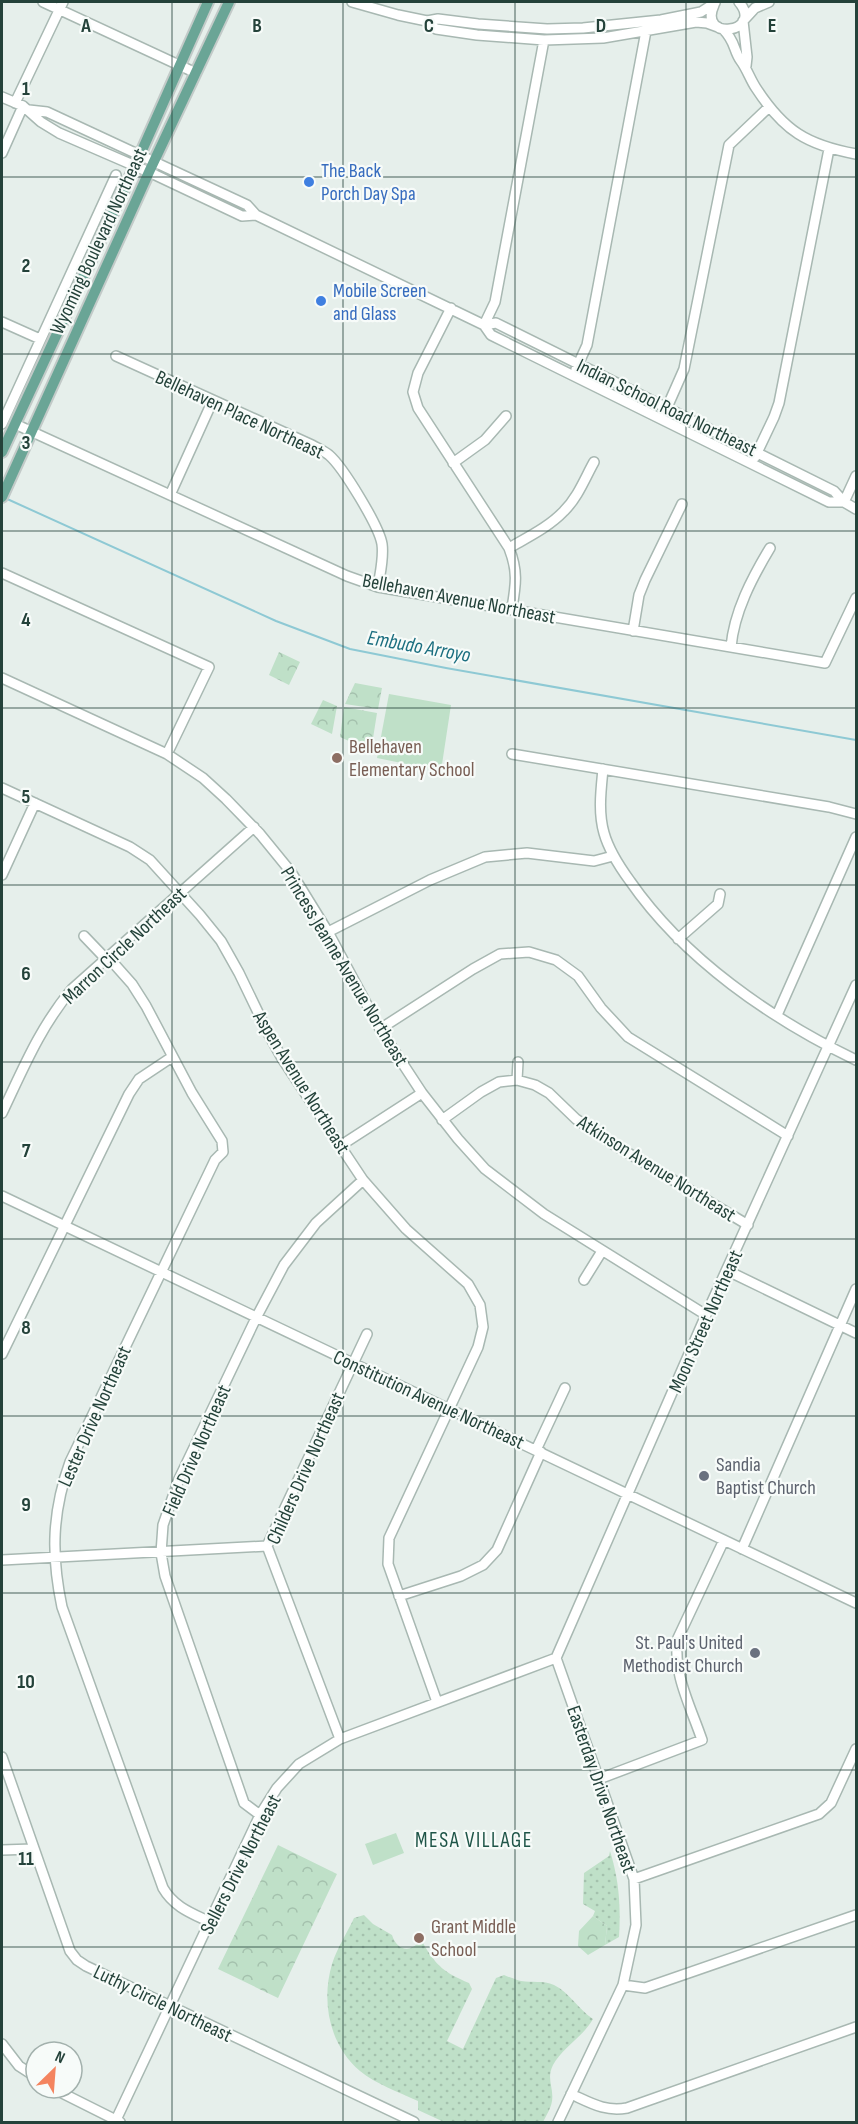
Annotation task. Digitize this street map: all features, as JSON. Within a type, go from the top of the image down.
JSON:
[{"type":"main road","name":"Wyoming Boulevard Northeast","points":[[2,452],[208,2]]},
{"type":"main road","name":"Wyoming Boulevard Northeast","points":[[2,497],[154,161],[229,2]]},
{"type":"street","points":[[43,2],[61,5],[196,73]]},
{"type":"street","points":[[352,2],[427,21],[438,19],[547,29],[661,20],[701,12],[716,2]]},
{"type":"street","points":[[716,2],[711,13],[712,18],[732,40],[739,59],[746,66],[753,83],[777,118],[807,139],[829,149],[856,154]]},
{"type":"street","points":[[739,2],[744,12],[746,66]]},
{"type":"street","points":[[427,21],[436,29],[490,36],[580,40],[696,22],[720,28],[736,28],[755,8],[769,2]]},
{"type":"street","points":[[2,153],[61,5]]},
{"type":"street","points":[[580,40],[589,34],[624,29],[630,22]]},
{"type":"street","points":[[490,36],[500,32],[563,34],[570,28]]},
{"type":"street","points":[[573,375],[587,345],[646,31]]},
{"type":"street","points":[[484,325],[495,302],[544,40]]},
{"type":"street","name":"Indian School Road Northeast","points":[[2,97],[22,106],[47,112],[247,205],[256,215],[484,325],[491,335],[829,502],[844,502]]},
{"type":"street","name":"Indian School Road Northeast","points":[[22,106],[59,133],[242,216],[256,215]]},
{"type":"street","points":[[662,419],[684,369],[729,145],[769,107]]},
{"type":"street","points":[[752,463],[774,417],[782,392],[829,149]]},
{"type":"street","points":[[2,424],[116,175]]},
{"type":"street","points":[[451,308],[418,373],[413,392],[418,408],[509,548],[515,563],[517,579],[512,608]]},
{"type":"street","points":[[2,322],[40,339]]},
{"type":"street","name":"Indian School Road Northeast","points":[[484,325],[496,323],[667,407],[834,490],[844,502],[856,509]]},
{"type":"street","name":"Bellehaven Place Northeast","points":[[116,356],[312,445],[329,455],[360,499],[382,543],[378,587]]},
{"type":"street","points":[[170,495],[213,400]]},
{"type":"street","points":[[453,463],[485,440],[506,416]]},
{"type":"street","name":"Bellehaven Avenue Northeast","points":[[15,424],[348,576],[378,587],[825,663],[856,598]]},
{"type":"street","points":[[509,548],[565,511],[594,462]]},
{"type":"street","points":[[844,502],[856,476]]},
{"type":"street","points":[[633,631],[639,595],[682,504]]},
{"type":"street","points":[[730,647],[739,610],[770,548]]},
{"type":"street","points":[[2,573],[209,667],[167,754]]},
{"type":"street","name":"Princess Jeanne Avenue Northeast","points":[[2,678],[167,754],[203,778],[254,827],[291,872],[328,932],[380,1029],[442,1120],[485,1169],[544,1214],[706,1316]]},
{"type":"street","points":[[512,754],[829,807],[856,814]]},
{"type":"street","points":[[603,770],[601,821],[613,856],[645,904],[678,939],[724,980],[829,1047],[856,1060]]},
{"type":"street","name":"Aspen Avenue Northeast","points":[[2,788],[130,847],[150,860],[181,893],[221,941],[273,1042],[363,1179],[406,1229],[468,1284],[480,1305],[483,1327],[478,1347],[389,1538],[388,1564],[437,1702]]},
{"type":"street","points":[[2,875],[35,803]]},
{"type":"street","name":"Marron Circle Northeast","points":[[2,1113],[36,1039],[72,989],[254,827]]},
{"type":"street","points":[[777,1015],[856,837]]},
{"type":"street","points":[[328,932],[430,880],[485,857],[526,853],[594,861],[613,856]]},
{"type":"street","points":[[678,939],[718,904],[720,894]]},
{"type":"street","name":"Lester Drive Northeast","points":[[84,936],[132,984],[222,1142],[223,1152],[215,1160],[69,1462],[58,1501],[54,1538],[62,1606],[163,1888],[170,1900],[182,1909],[210,1922]]},
{"type":"street","points":[[380,1029],[472,969],[500,954],[529,952],[556,960],[578,976],[601,1008],[628,1037],[789,1136]]},
{"type":"street","name":"Moon Street Northeast","points":[[556,1658],[706,1316],[856,985]]},
{"type":"street","points":[[2,1354],[129,1094],[139,1079],[172,1057]]},
{"type":"street","points":[[442,1120],[499,1082],[517,1080],[518,1062]]},
{"type":"street","name":"Atkinson Avenue Northeast","points":[[517,1080],[542,1089],[576,1119],[613,1144],[748,1226]]},
{"type":"street","points":[[340,1146],[422,1093]]},
{"type":"street","name":"Field Drive Northeast","points":[[260,1815],[244,1803],[172,1597],[161,1553],[164,1525],[171,1498],[256,1318],[284,1265],[316,1224],[363,1179]]},
{"type":"street","name":"Constitution Avenue Northeast","points":[[2,1196],[856,1603]]},
{"type":"street","points":[[584,1280],[602,1251]]},
{"type":"street","points":[[728,1271],[856,1333]]},
{"type":"street","points":[[742,1549],[856,1289]]},
{"type":"street","name":"Childers Drive Northeast","points":[[340,1739],[267,1546],[367,1334]]},
{"type":"street","points":[[399,1596],[461,1576],[483,1565],[497,1550],[565,1388]]},
{"type":"street","points":[[599,1779],[702,1740],[677,1667],[676,1652],[678,1638],[724,1540]]},
{"type":"street","points":[[2,1560],[267,1546]]},
{"type":"street","name":"Sellers Drive Northeast","points":[[117,2122],[260,1815],[277,1788],[299,1764],[340,1739],[556,1658]]},
{"type":"street","name":"Easterday Drive Northeast","points":[[556,1658],[634,1879],[636,1925],[623,1985],[558,2122]]},
{"type":"street","points":[[634,1879],[819,1814],[831,1803],[856,1749]]},
{"type":"street","name":"Luthy Circle Northeast","points":[[2,1756],[70,1952],[77,1960],[414,2122]]},
{"type":"street","points":[[2,1850],[33,1849]]},
{"type":"street","points":[[623,1985],[645,1988],[855,1919]]},
{"type":"street","points":[[571,2094],[613,2110],[627,2108],[856,2027]]},
{"type":"street","points":[[2,2044],[24,2069]]},
{"type":"street","points":[[75,2100],[117,2122]]},
{"type":"green space","points":[[279,652],[300,662],[289,685],[269,675]]},
{"type":"green space","points":[[355,683],[382,688],[378,709],[345,704]]},
{"type":"green space","points":[[389,694],[451,705],[441,771],[377,758]]},
{"type":"green space","points":[[323,700],[337,706],[332,734],[311,724]]},
{"type":"green space","points":[[344,707],[377,713],[371,751],[340,737]]},
{"type":"green space","points":[[396,1833],[404,1853],[373,1865],[365,1844]]},
{"type":"green space","points":[[278,1845],[337,1874],[278,1998],[218,1969]]},
{"type":"green space","points":[[610,1851],[619,1893],[619,1937],[605,1945],[607,1926],[593,1916],[595,1911],[583,1904],[584,1873],[609,1856]]},
{"type":"green space","points":[[364,1915],[373,1924],[392,1935],[400,1947],[407,1949],[419,1942],[423,1943],[432,1958],[442,1968],[469,1983],[472,1989],[447,2041],[463,2049],[496,1978],[504,1975],[521,1981],[554,1985],[565,1992],[593,2019],[553,2065],[550,2075],[552,2101],[543,2122],[444,2122],[418,2110],[418,2101],[373,2080],[349,2060],[341,2049],[330,2022],[327,1993],[332,1964],[339,1946],[354,1918]]},
{"type":"green space","points":[[593,1916],[607,1926],[605,1945],[588,1955],[578,1946],[579,1931]]},
{"type":"waterway","name":"Embudo Arroyo","points":[[5,498],[276,621],[350,649],[856,740]]},
{"type":"place","name":"The Back Porch Day Spa","points":[[309,182]]},
{"type":"place","name":"Mobile Screen and Glass","points":[[321,301]]},
{"type":"place","name":"Bellehaven Elementary School","points":[[337,758]]},
{"type":"place","name":"Sandia Baptist Church","points":[[704,1476]]},
{"type":"place","name":"St. Paul's United Methodist Church","points":[[755,1653]]},
{"type":"place","name":"Grant Middle School","points":[[419,1938]]},
{"type":"district","name":"MESA VILLAGE","points":[[474,1840]]}]
